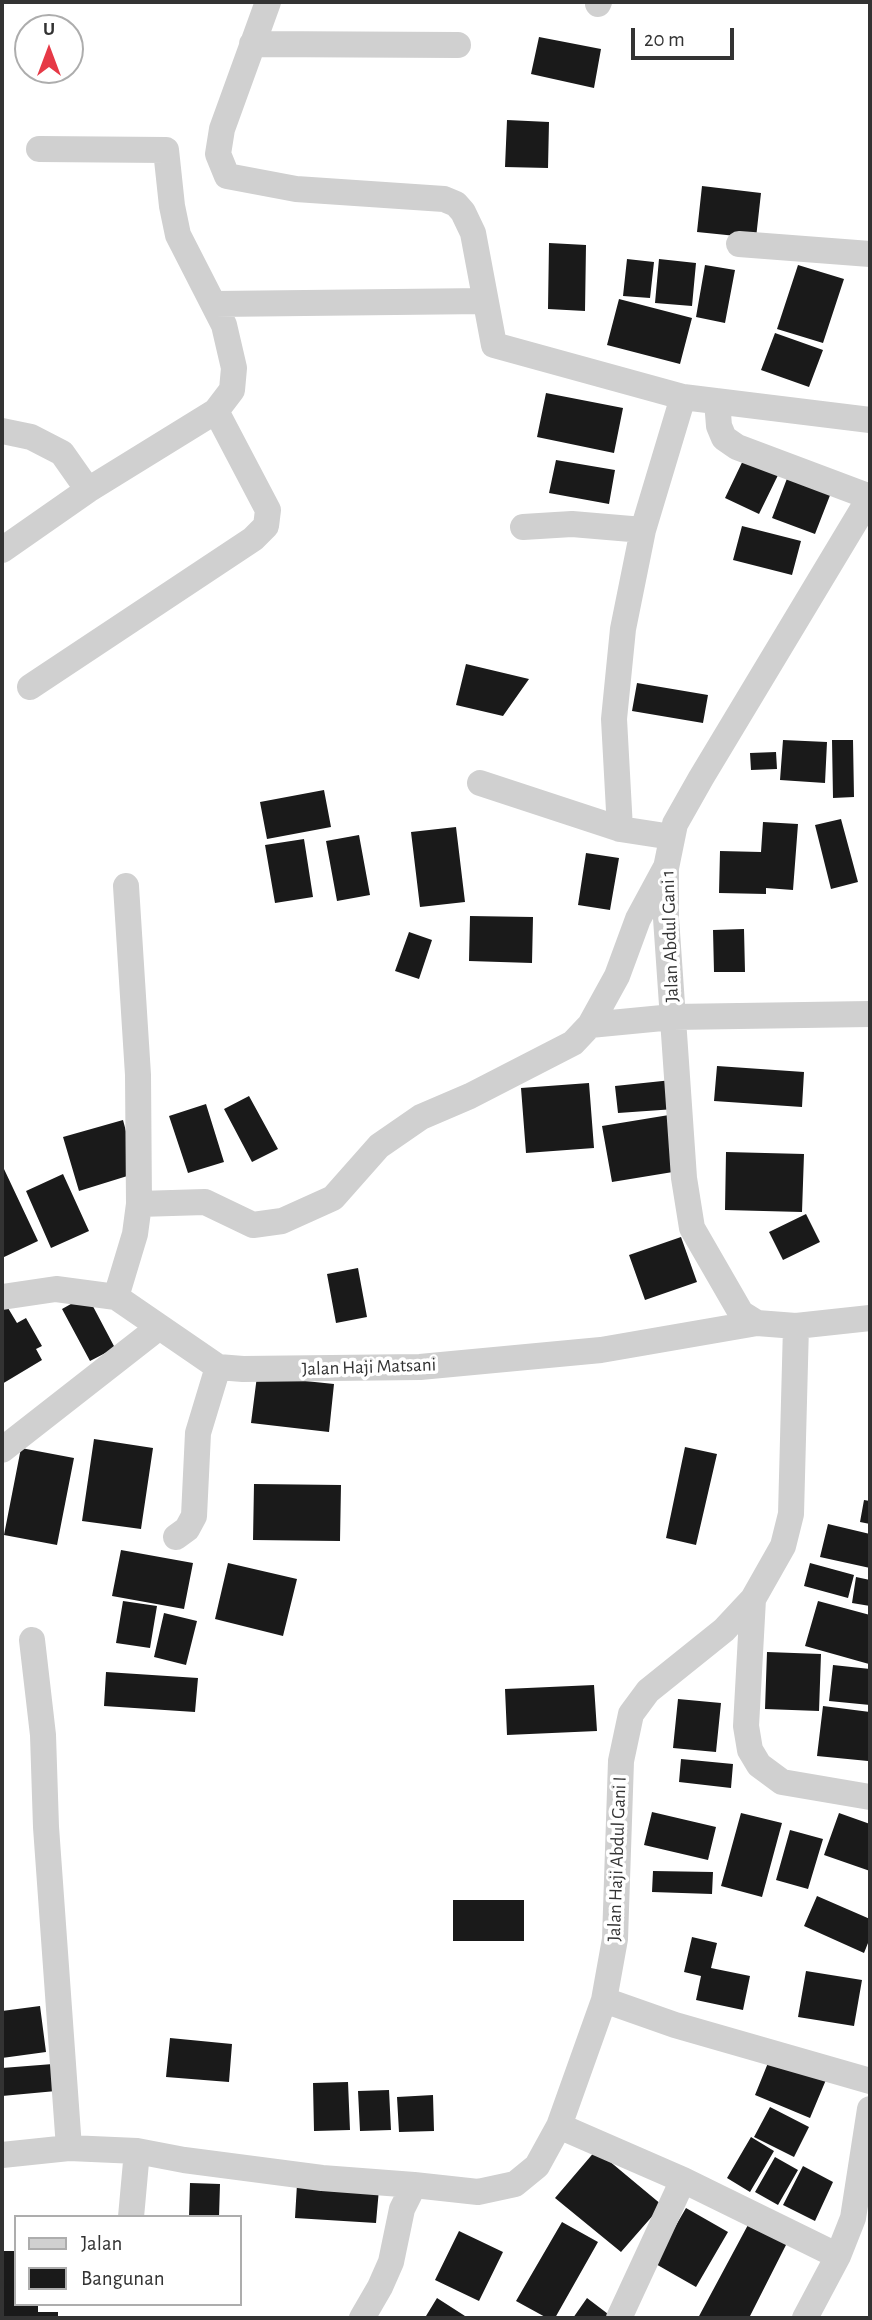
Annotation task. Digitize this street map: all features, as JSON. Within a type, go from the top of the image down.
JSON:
[{"type":"street","points":[[268,2],[222,129],[218,154],[227,176],[296,189],[444,199],[456,204],[473,233],[494,345],[683,397],[870,420]]},
{"type":"street","points":[[252,44],[458,45]]},
{"type":"street","points":[[2,550],[88,490],[216,411],[232,390],[234,368],[230,342],[215,304],[178,235],[166,150],[40,149]]},
{"type":"street","points":[[740,244],[870,254]]},
{"type":"street","points":[[215,304],[485,301]]},
{"type":"street","points":[[620,829],[614,719],[623,629],[643,530],[683,397]]},
{"type":"street","points":[[717,401],[719,426],[724,438],[737,447],[870,497]]},
{"type":"street","points":[[30,687],[253,539],[266,526],[268,510],[216,411]]},
{"type":"street","points":[[2,431],[31,438],[62,453],[88,490]]},
{"type":"street","name":"Jalan Abdul Gani 1","points":[[757,1323],[741,1312],[692,1228],[684,1178],[666,918],[666,868],[675,824],[870,497]]},
{"type":"street","points":[[523,527],[572,524],[643,530]]},
{"type":"street","points":[[480,783],[620,829],[672,837]]},
{"type":"street","points":[[139,1204],[205,1202],[253,1225],[282,1222],[333,1198],[379,1146],[421,1117],[534,1065],[573,1043],[590,1025],[626,956],[645,904],[666,868]]},
{"type":"street","points":[[116,1297],[135,1234],[139,1204],[138,1075],[126,886]]},
{"type":"street","points":[[590,1025],[673,1017],[870,1014]]},
{"type":"street","points":[[2,1297],[56,1289],[116,1297],[218,1367],[198,1433],[194,1516],[187,1529],[176,1537]]},
{"type":"street","name":"Jalan Haji Matsani","points":[[218,1367],[290,1370],[420,1367],[601,1350],[757,1323],[796,1326],[870,1318]]},
{"type":"street","name":"Jalan Haji Abdul Gani I","points":[[2,2155],[68,2148],[137,2151],[184,2160],[322,2178],[478,2192],[515,2184],[537,2166],[559,2126],[604,2000],[615,1940],[621,1761],[631,1714],[648,1691],[724,1630],[753,1599],[777,1560],[791,1514],[796,1326]]},
{"type":"street","points":[[2,1450],[158,1328]]},
{"type":"street","points":[[753,1599],[746,1726],[750,1750],[759,1765],[782,1782],[870,1797]]},
{"type":"street","points":[[32,1640],[43,1735],[48,1854],[68,2148]]},
{"type":"street","points":[[604,2000],[675,2025],[870,2081]]},
{"type":"street","points":[[805,2318],[838,2256],[853,2218],[870,2109]]},
{"type":"street","points":[[559,2126],[682,2180],[838,2256]]},
{"type":"street","points":[[131,2215],[137,2151]]},
{"type":"street","points":[[619,2318],[682,2180]]},
{"type":"street","points":[[362,2318],[391,2262],[402,2209],[414,2185]]},
{"type":"building","points":[[539,37],[601,49],[594,88],[531,74]]},
{"type":"building","points":[[507,120],[549,122],[548,168],[505,167]]},
{"type":"building","points":[[702,186],[761,193],[756,238],[697,232]]},
{"type":"building","points":[[549,243],[586,245],[585,311],[548,309]]},
{"type":"building","points":[[627,259],[654,262],[650,298],[623,296]]},
{"type":"building","points":[[659,259],[696,263],[692,306],[655,303]]},
{"type":"building","points":[[705,265],[735,270],[725,323],[696,317]]},
{"type":"building","points":[[798,265],[844,279],[823,343],[777,329]]},
{"type":"building","points":[[619,299],[692,318],[680,364],[607,345]]},
{"type":"building","points":[[775,333],[823,350],[809,387],[761,370]]},
{"type":"building","points":[[546,393],[623,408],[614,453],[537,437]]},
{"type":"building","points":[[747,452],[781,469],[759,514],[725,498]]},
{"type":"building","points":[[556,460],[615,470],[609,504],[549,493]]},
{"type":"building","points":[[791,468],[834,485],[815,534],[772,518]]},
{"type":"building","points":[[742,526],[801,541],[792,575],[733,560]]},
{"type":"building","points":[[466,664],[529,679],[503,716],[456,705]]},
{"type":"building","points":[[637,683],[708,695],[703,723],[632,711]]},
{"type":"building","points":[[783,740],[827,742],[825,783],[780,780]]},
{"type":"building","points":[[832,740],[853,740],[854,797],[833,798]]},
{"type":"building","points":[[776,752],[777,769],[751,770],[750,753]]},
{"type":"building","points":[[324,790],[331,827],[267,839],[260,802]]},
{"type":"building","points":[[841,819],[858,882],[831,889],[815,825]]},
{"type":"building","points":[[763,822],[798,824],[793,890],[766,888],[766,894],[719,893],[720,851],[761,852]]},
{"type":"building","points":[[456,827],[465,902],[420,907],[411,832]]},
{"type":"building","points":[[359,835],[370,895],[337,901],[326,841]]},
{"type":"building","points":[[304,839],[313,897],[275,903],[265,845]]},
{"type":"building","points":[[586,853],[619,858],[610,910],[578,905]]},
{"type":"building","points":[[470,916],[533,917],[532,963],[469,961]]},
{"type":"building","points":[[744,929],[745,972],[714,972],[713,930]]},
{"type":"building","points":[[409,932],[432,940],[419,979],[395,971]]},
{"type":"building","points":[[717,1066],[804,1072],[802,1107],[714,1101]]},
{"type":"building","points":[[672,1080],[675,1109],[618,1113],[615,1086]]},
{"type":"building","points":[[589,1083],[594,1148],[526,1153],[521,1088]]},
{"type":"building","points":[[249,1096],[278,1149],[252,1162],[224,1109]]},
{"type":"building","points":[[206,1104],[224,1162],[188,1173],[169,1116]]},
{"type":"building","points":[[669,1115],[679,1171],[612,1182],[602,1126]]},
{"type":"building","points":[[123,1120],[137,1173],[79,1191],[63,1137]]},
{"type":"building","points":[[726,1152],[804,1154],[802,1212],[725,1210]]},
{"type":"building","points":[[4,1169],[38,1241],[2,1258],[2,1170]]},
{"type":"building","points":[[63,1174],[89,1231],[51,1248],[26,1191]]},
{"type":"building","points":[[806,1214],[820,1242],[783,1260],[769,1232]]},
{"type":"building","points":[[681,1237],[697,1282],[645,1300],[629,1255]]},
{"type":"building","points":[[358,1268],[367,1317],[336,1323],[327,1274]]},
{"type":"building","points":[[87,1295],[115,1348],[90,1361],[62,1309]]},
{"type":"building","points":[[5,1303],[17,1323],[26,1318],[42,1346],[36,1349],[42,1360],[2,1384],[2,1305]]},
{"type":"building","points":[[257,1376],[334,1384],[329,1432],[251,1423]]},
{"type":"building","points":[[94,1439],[153,1448],[141,1529],[82,1521]]},
{"type":"building","points":[[685,1447],[717,1454],[696,1545],[666,1538]]},
{"type":"building","points":[[21,1448],[74,1458],[57,1545],[4,1535]]},
{"type":"building","points":[[254,1484],[341,1485],[340,1541],[253,1540]]},
{"type":"building","points":[[864,1500],[870,1501],[870,1524],[860,1522]]},
{"type":"building","points":[[828,1524],[870,1534],[870,1568],[820,1557]]},
{"type":"building","points":[[121,1550],[193,1563],[184,1609],[112,1596]]},
{"type":"building","points":[[228,1563],[297,1579],[283,1636],[215,1619]]},
{"type":"building","points":[[810,1563],[854,1575],[848,1598],[804,1586]]},
{"type":"building","points":[[856,1577],[870,1580],[870,1606],[852,1603]]},
{"type":"building","points":[[123,1601],[157,1606],[150,1648],[116,1643]]},
{"type":"building","points":[[818,1601],[870,1615],[869,1664],[805,1646]]},
{"type":"building","points":[[164,1613],[197,1621],[186,1665],[154,1657]]},
{"type":"building","points":[[767,1652],[821,1654],[819,1711],[765,1709]]},
{"type":"building","points":[[833,1665],[870,1669],[870,1705],[829,1701]]},
{"type":"building","points":[[106,1672],[198,1678],[195,1712],[104,1706]]},
{"type":"building","points":[[594,1685],[597,1731],[507,1735],[505,1689]]},
{"type":"building","points":[[678,1699],[721,1703],[716,1752],[673,1748]]},
{"type":"building","points":[[823,1706],[870,1712],[868,1761],[817,1756]]},
{"type":"building","points":[[681,1759],[733,1764],[731,1788],[679,1782]]},
{"type":"building","points":[[652,1812],[716,1827],[708,1860],[644,1845]]},
{"type":"building","points":[[741,1813],[782,1823],[762,1897],[721,1886]]},
{"type":"building","points":[[839,1813],[870,1824],[870,1871],[824,1855]]},
{"type":"building","points":[[790,1830],[823,1839],[808,1889],[776,1880]]},
{"type":"building","points":[[653,1871],[713,1872],[712,1894],[652,1892]]},
{"type":"building","points":[[817,1896],[870,1919],[870,1938],[864,1953],[804,1926]]},
{"type":"building","points":[[453,1900],[524,1900],[524,1941],[453,1941]]},
{"type":"building","points":[[692,1937],[717,1943],[711,1968],[750,1976],[743,2010],[696,2000],[701,1976],[684,1972]]},
{"type":"building","points":[[806,1971],[862,1980],[854,2026],[798,2017]]},
{"type":"building","points":[[40,2006],[46,2052],[2,2058],[2,2011]]},
{"type":"building","points":[[170,2038],[232,2044],[229,2082],[166,2077]]},
{"type":"building","points":[[772,2053],[828,2075],[810,2118],[755,2095]]},
{"type":"building","points":[[53,2064],[56,2091],[2,2096],[2,2068]]},
{"type":"building","points":[[348,2082],[350,2130],[314,2131],[313,2083]]},
{"type":"building","points":[[389,2090],[391,2130],[360,2131],[358,2091]]},
{"type":"building","points":[[433,2095],[434,2131],[399,2132],[397,2097]]},
{"type":"building","points":[[770,2107],[809,2127],[794,2157],[754,2137]]},
{"type":"building","points":[[751,2137],[774,2151],[750,2192],[727,2178]]},
{"type":"building","points":[[596,2150],[662,2205],[621,2252],[555,2198]]},
{"type":"building","points":[[775,2157],[798,2170],[778,2205],[755,2192]]},
{"type":"building","points":[[803,2166],[833,2182],[815,2221],[783,2205]]},
{"type":"building","points":[[190,2183],[220,2184],[219,2215],[189,2215]]},
{"type":"building","points":[[297,2184],[379,2189],[376,2223],[295,2218]]},
{"type":"building","points":[[686,2208],[728,2232],[696,2287],[654,2263]]},
{"type":"building","points":[[562,2222],[598,2242],[555,2318],[547,2318],[516,2301]]},
{"type":"building","points":[[749,2223],[787,2243],[749,2318],[698,2318]]},
{"type":"building","points":[[459,2231],[503,2252],[479,2301],[435,2280]]},
{"type":"building","points":[[2,2251],[14,2251],[14,2306],[38,2306],[38,2312],[58,2312],[58,2318],[2,2318]]},
{"type":"building","points":[[437,2298],[465,2316],[426,2316]]},
{"type":"building","points":[[587,2298],[612,2317],[573,2318]]}]
